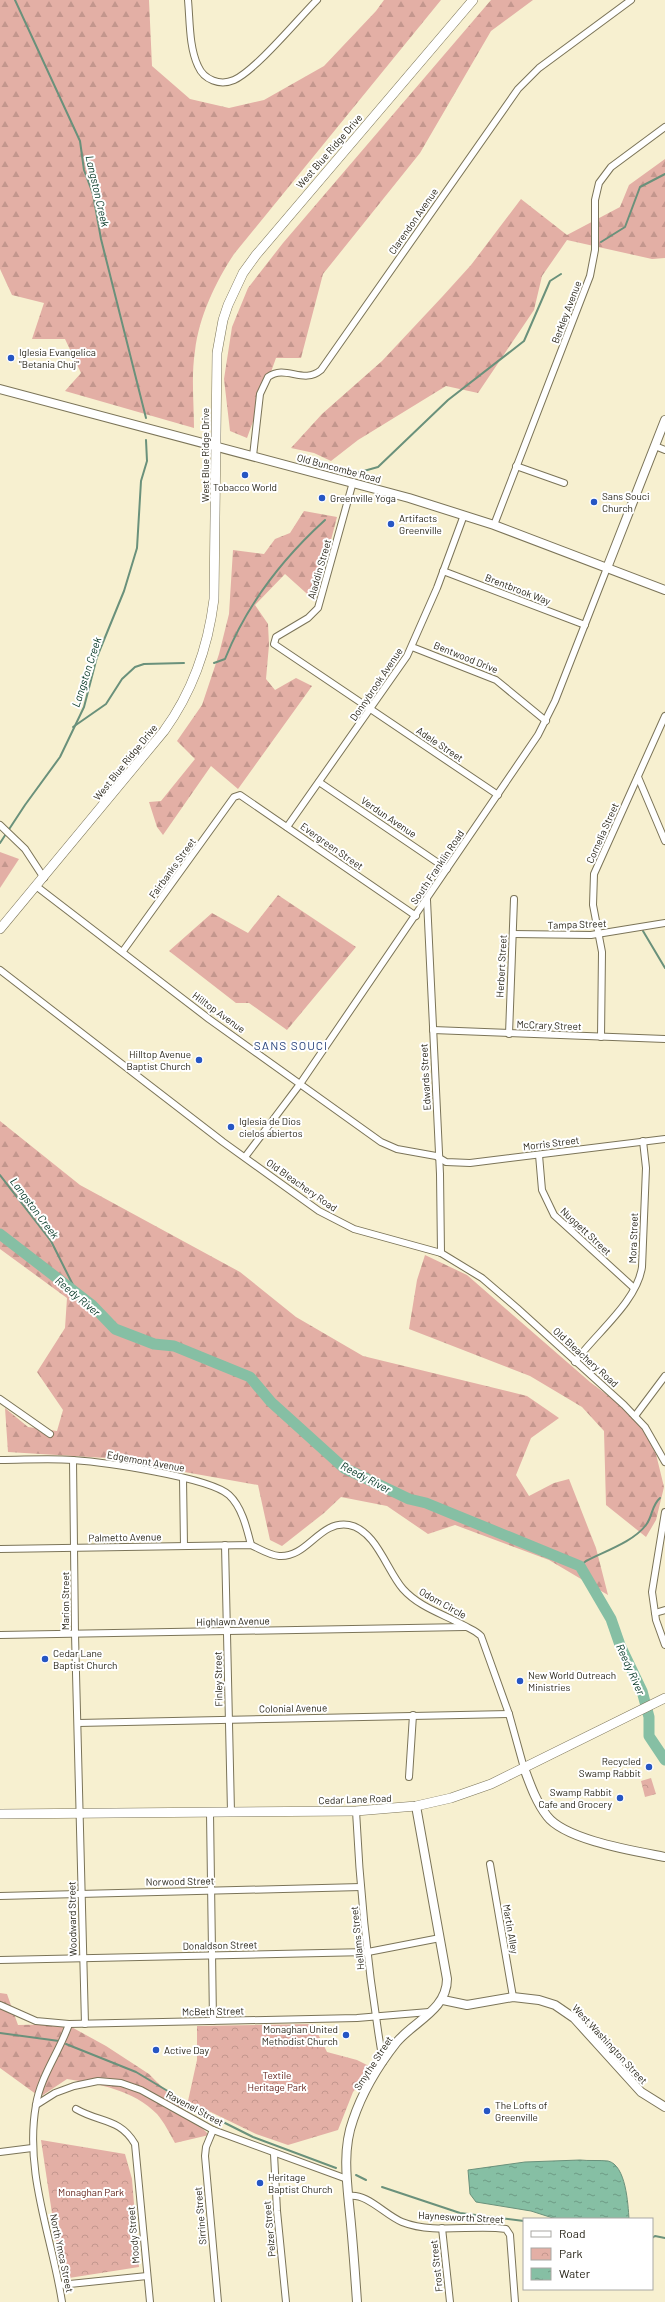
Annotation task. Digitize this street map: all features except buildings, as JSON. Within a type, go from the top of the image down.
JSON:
[{"type":"main road","name":"West Blue Ridge Drive","points":[[0,929],[44,878],[164,731],[182,704],[196,677],[208,637],[214,600],[216,378],[219,337],[228,305],[243,273],[269,239],[473,0]]},
{"type":"main road","name":"Cedar Lane Road","points":[[0,1814],[356,1811],[416,1806],[474,1790],[524,1768],[665,1698]]},
{"type":"main road","points":[[0,1808],[10,1814]]},
{"type":"main road","name":"Cedar Lane Road","points":[[0,1819],[22,1814]]},
{"type":"street","points":[[188,0],[193,53],[197,66],[207,77],[224,82],[239,77],[255,64],[317,0]]},
{"type":"street","name":"Clarendon Avenue","points":[[254,456],[260,394],[268,377],[283,371],[307,376],[321,370],[518,89],[539,68],[631,0]]},
{"type":"street","name":"Berkley Avenue","points":[[494,525],[590,276],[595,250],[595,200],[599,182],[611,167],[665,126]]},
{"type":"street","name":"Old Buncombe Road","points":[[0,389],[353,482],[464,515],[665,590]]},
{"type":"street","points":[[607,568],[665,420]]},
{"type":"street","points":[[655,446],[665,450]]},
{"type":"street","points":[[516,466],[564,483]]},
{"type":"street","name":"Aladdin Street","points":[[353,482],[318,608],[308,618],[276,637],[274,641],[276,646],[371,709]]},
{"type":"street","name":"Donnybrook Avenue","points":[[287,827],[371,709],[412,647],[464,515]]},
{"type":"street","name":"South Franklin Road","points":[[245,1157],[300,1084],[416,916],[546,721],[607,568]]},
{"type":"street","name":"Brentbrook Way","points":[[443,571],[585,625]]},
{"type":"street","name":"Bentwood Drive","points":[[412,647],[496,680],[546,721]]},
{"type":"street","name":"Adele Street","points":[[371,709],[498,795]]},
{"type":"street","name":"Cornelia Street","points":[[601,1037],[602,952],[600,934],[593,905],[594,874],[665,716]]},
{"type":"street","points":[[638,777],[665,841]]},
{"type":"street","name":"Verdun Avenue","points":[[319,782],[447,869]]},
{"type":"street","name":"Evergreen Street","points":[[236,796],[242,796],[416,916]]},
{"type":"street","name":"Fairbanks Street","points":[[123,952],[236,796]]},
{"type":"street","points":[[0,825],[25,849],[44,878]]},
{"type":"street","name":"Hilltop Avenue","points":[[36,886],[210,1019],[381,1142],[397,1149],[429,1154],[439,1159]]},
{"type":"street","name":"Herbert Street","points":[[508,1034],[514,899]]},
{"type":"street","name":"Edwards Street","points":[[427,900],[439,1159],[441,1253]]},
{"type":"street","name":"Tampa Street","points":[[513,934],[600,934],[665,923]]},
{"type":"street","name":"Old Bleachery Road","points":[[0,970],[283,1186],[336,1221],[369,1234],[441,1253],[462,1264],[496,1289],[635,1416],[648,1432],[665,1462]]},
{"type":"street","name":"McCrary Street","points":[[433,1030],[665,1040]]},
{"type":"street","name":"Morris Street","points":[[439,1159],[446,1162],[470,1163],[665,1139]]},
{"type":"street","name":"Mora Street","points":[[576,1362],[618,1311],[639,1279],[642,1267],[646,1168],[643,1141]]},
{"type":"street","name":"Nuggett Street","points":[[539,1155],[542,1190],[554,1216],[634,1288]]},
{"type":"street","points":[[635,1416],[665,1376]]},
{"type":"street","points":[[0,1399],[50,1434]]},
{"type":"street","name":"Edgemont Avenue","points":[[0,1460],[73,1460],[183,1478],[216,1487],[230,1496],[239,1509],[251,1545]]},
{"type":"street","name":"Marion Street","points":[[73,1460],[75,1634],[80,1814]]},
{"type":"street","points":[[183,1478],[184,1546]]},
{"type":"street","points":[[665,1512],[652,1592],[655,1613],[665,1645]]},
{"type":"street","name":"Odom Circle","points":[[251,1545],[272,1555],[288,1556],[303,1549],[330,1527],[343,1525],[355,1527],[370,1538],[396,1580],[408,1595],[466,1627],[474,1629],[481,1636],[509,1714],[524,1768]]},
{"type":"street","name":"Finley Street","points":[[225,1545],[231,1812]]},
{"type":"street","name":"Palmetto Avenue","points":[[0,1549],[251,1545]]},
{"type":"street","points":[[655,1613],[665,1610]]},
{"type":"street","name":"Highlawn Avenue","points":[[0,1635],[466,1627]]},
{"type":"street","name":"Colonial Avenue","points":[[78,1722],[413,1715],[493,1716],[509,1714]]},
{"type":"street","points":[[409,1777],[413,1715]]},
{"type":"street","points":[[524,1768],[539,1803],[547,1816],[554,1822],[584,1838],[665,1858]]},
{"type":"street","points":[[416,1806],[447,1979],[446,1993],[443,2000]]},
{"type":"street","name":"Hellams Street","points":[[356,1811],[361,1887],[376,2017],[383,2063]]},
{"type":"street","points":[[210,1813],[213,2021]]},
{"type":"street","name":"Woodward Street","points":[[80,1814],[85,2024]]},
{"type":"street","name":"Martin Alley","points":[[490,1864],[512,1997]]},
{"type":"street","name":"Norwood Street","points":[[0,1896],[361,1887]]},
{"type":"street","name":"Donaldson Street","points":[[0,1960],[368,1952],[440,1938]]},
{"type":"street","name":"West Washington Street","points":[[443,2000],[460,2005],[467,2005],[512,1997],[539,2000],[556,2005],[568,2012],[641,2092],[665,2107]]},
{"type":"street","name":"Smythe Street","points":[[357,2302],[347,2179],[347,2149],[352,2122],[364,2095],[383,2063],[400,2039],[443,2000]]},
{"type":"street","name":"McBeth Street","points":[[0,2005],[36,2021],[69,2024],[376,2017],[429,2012]]},
{"type":"street","name":"North Ymca Street","points":[[62,2302],[57,2265],[48,2238],[32,2148],[36,2105],[69,2024]]},
{"type":"street","name":"Ravenel Street","points":[[36,2105],[55,2093],[74,2086],[98,2081],[114,2081],[141,2090],[213,2130],[274,2154],[347,2179]]},
{"type":"street","name":"Moody Street","points":[[76,2109],[86,2115],[117,2125],[128,2132],[135,2144],[150,2302]]},
{"type":"street","name":"Sirrine Street","points":[[213,2130],[206,2147],[205,2156],[218,2302]]},
{"type":"street","points":[[0,2152],[32,2148]]},
{"type":"street","name":"Pelzer Street","points":[[274,2154],[277,2211],[286,2302]]},
{"type":"street","name":"Haynesworth Street","points":[[349,2196],[360,2196],[402,2222],[421,2226],[442,2228],[504,2228],[508,2231],[515,2302]]},
{"type":"street","name":"Frost Street","points":[[442,2228],[450,2302]]},
{"type":"street","points":[[60,2285],[147,2276]]},
{"type":"green space","points":[[0,0],[149,0],[152,66],[190,99],[229,108],[264,100],[324,66],[376,11],[384,0],[441,0],[234,254],[220,277],[204,313],[197,338],[193,370],[194,428],[65,391],[81,373],[65,339],[32,339],[44,303],[12,295],[0,269]]},
{"type":"green space","points":[[491,0],[533,0],[491,31],[420,153],[323,274],[301,358],[276,358],[247,438],[230,431],[224,379],[232,327],[248,288],[283,243]]},
{"type":"green space","points":[[665,159],[665,258],[652,259],[567,240],[542,276],[534,310],[478,393],[446,386],[358,440],[331,461],[314,453],[291,448],[322,414],[382,361],[442,297],[471,265],[521,199],[567,235],[620,207],[629,185]]},
{"type":"green space","points":[[304,511],[337,517],[315,601],[285,574],[255,605],[268,624],[269,645],[266,679],[275,690],[296,678],[312,686],[238,789],[211,766],[163,835],[157,827],[149,802],[161,801],[195,759],[177,741],[202,705],[219,654],[229,614],[233,550],[264,554],[275,539],[290,533]]},
{"type":"green space","points":[[0,852],[19,859],[0,888]]},
{"type":"green space","points":[[278,895],[356,947],[287,1030],[249,1003],[236,1003],[169,951],[212,913],[248,933]]},
{"type":"green space","points":[[0,1121],[80,1185],[240,1272],[296,1317],[363,1356],[527,1396],[559,1418],[531,1438],[516,1475],[529,1496],[554,1483],[569,1479],[596,1548],[608,1595],[549,1560],[455,1525],[428,1534],[387,1506],[341,1497],[324,1513],[282,1546],[270,1540],[258,1485],[106,1458],[8,1452],[5,1408],[28,1427],[57,1431],[63,1410],[37,1372],[65,1328],[67,1298],[0,1249]]},
{"type":"green space","points":[[425,1255],[467,1275],[590,1382],[635,1416],[656,1454],[664,1487],[656,1520],[646,1537],[606,1505],[604,1431],[582,1407],[530,1376],[409,1329],[417,1280]]},
{"type":"green space","points":[[651,1778],[656,1794],[645,1797],[641,1781]]},
{"type":"green space","points":[[0,1993],[7,1994],[18,2025],[66,2024],[106,2046],[149,2074],[209,2135],[175,2143],[160,2117],[148,2106],[115,2089],[92,2083],[67,2079],[40,2097],[0,2068]]},
{"type":"green space","name":"Textile Heritage Park","points":[[313,2024],[327,2052],[357,2060],[373,2068],[353,2092],[338,2130],[288,2145],[256,2134],[188,2101],[197,2060],[197,2026]]},
{"type":"green space","name":"Monaghan Park","points":[[41,2140],[125,2154],[132,2179],[139,2267],[69,2278],[56,2240]]},
{"type":"water","points":[[580,2160],[608,2161],[614,2164],[619,2170],[625,2186],[629,2218],[553,2218],[531,2211],[476,2202],[470,2194],[468,2170],[525,2162]]},
{"type":"waterway","name":"Langston Creek","points":[[15,0],[80,141],[84,170],[93,194],[101,239],[146,418]]},
{"type":"waterway","points":[[601,242],[625,227],[640,187],[665,174]]},
{"type":"waterway","points":[[353,474],[378,467],[448,400],[524,341],[550,281],[561,274]]},
{"type":"waterway","name":"Langston Creek","points":[[0,843],[25,805],[60,757],[84,707],[97,657],[124,591],[137,548],[141,481],[147,461],[146,440]]},
{"type":"waterway","points":[[214,663],[225,659],[255,601],[280,567],[325,520]]},
{"type":"waterway","points":[[73,727],[106,704],[122,679],[135,667],[144,664],[184,663]]},
{"type":"waterway","points":[[643,931],[665,968]]},
{"type":"waterway","name":"Langston Creek","points":[[0,1175],[51,1241],[78,1295]]},
{"type":"waterway","name":"Reedy River","points":[[0,1234],[92,1305],[115,1329],[154,1344],[174,1346],[250,1377],[271,1402],[344,1468],[409,1499],[426,1503],[580,1566],[611,1619],[620,1645],[642,1691],[649,1717],[649,1736],[665,1760]]},
{"type":"waterway","points":[[580,1566],[586,1561],[618,1546],[640,1531],[648,1522],[655,1504],[660,1498]]},
{"type":"waterway","points":[[0,2033],[59,2041]]},
{"type":"waterway","points":[[66,2044],[136,2072],[201,2111],[253,2137],[336,2168]]},
{"type":"waterway","points":[[356,2175],[366,2180]]},
{"type":"waterway","points":[[382,2187],[460,2213],[523,2221]]},
{"type":"waterway","points":[[653,2237],[655,2236],[665,2238]]},
{"type":"place","name":"Iglesia Evangelica \"Betania Chuj\"","points":[[11,358]]},
{"type":"place","name":"Tobacco World","points":[[245,475]]},
{"type":"place","name":"Greenville Yoga","points":[[322,498]]},
{"type":"place","name":"Sans Souci Church","points":[[594,502]]},
{"type":"place","name":"Artifacts Greenville","points":[[391,524]]},
{"type":"place","name":"Hilltop Avenue Baptist Church","points":[[199,1060]]},
{"type":"place","name":"Iglesia de Dios cielos abiertos","points":[[231,1127]]},
{"type":"place","name":"Cedar Lane Baptist Church","points":[[45,1659]]},
{"type":"place","name":"New World Outreach Ministries","points":[[520,1681]]},
{"type":"place","name":"Recycled Swamp Rabbit","points":[[649,1767]]},
{"type":"place","name":"Swamp Rabbit Cafe and Grocery","points":[[620,1798]]},
{"type":"place","name":"Monaghan United Methodist Church","points":[[346,2035]]},
{"type":"place","name":"Active Day","points":[[156,2050]]},
{"type":"place","name":"The Lofts of Greenville","points":[[487,2111]]},
{"type":"place","name":"Heritage Baptist Church","points":[[260,2183]]},
{"type":"district","name":"SANS SOUCI","points":[[291,1045]]}]
